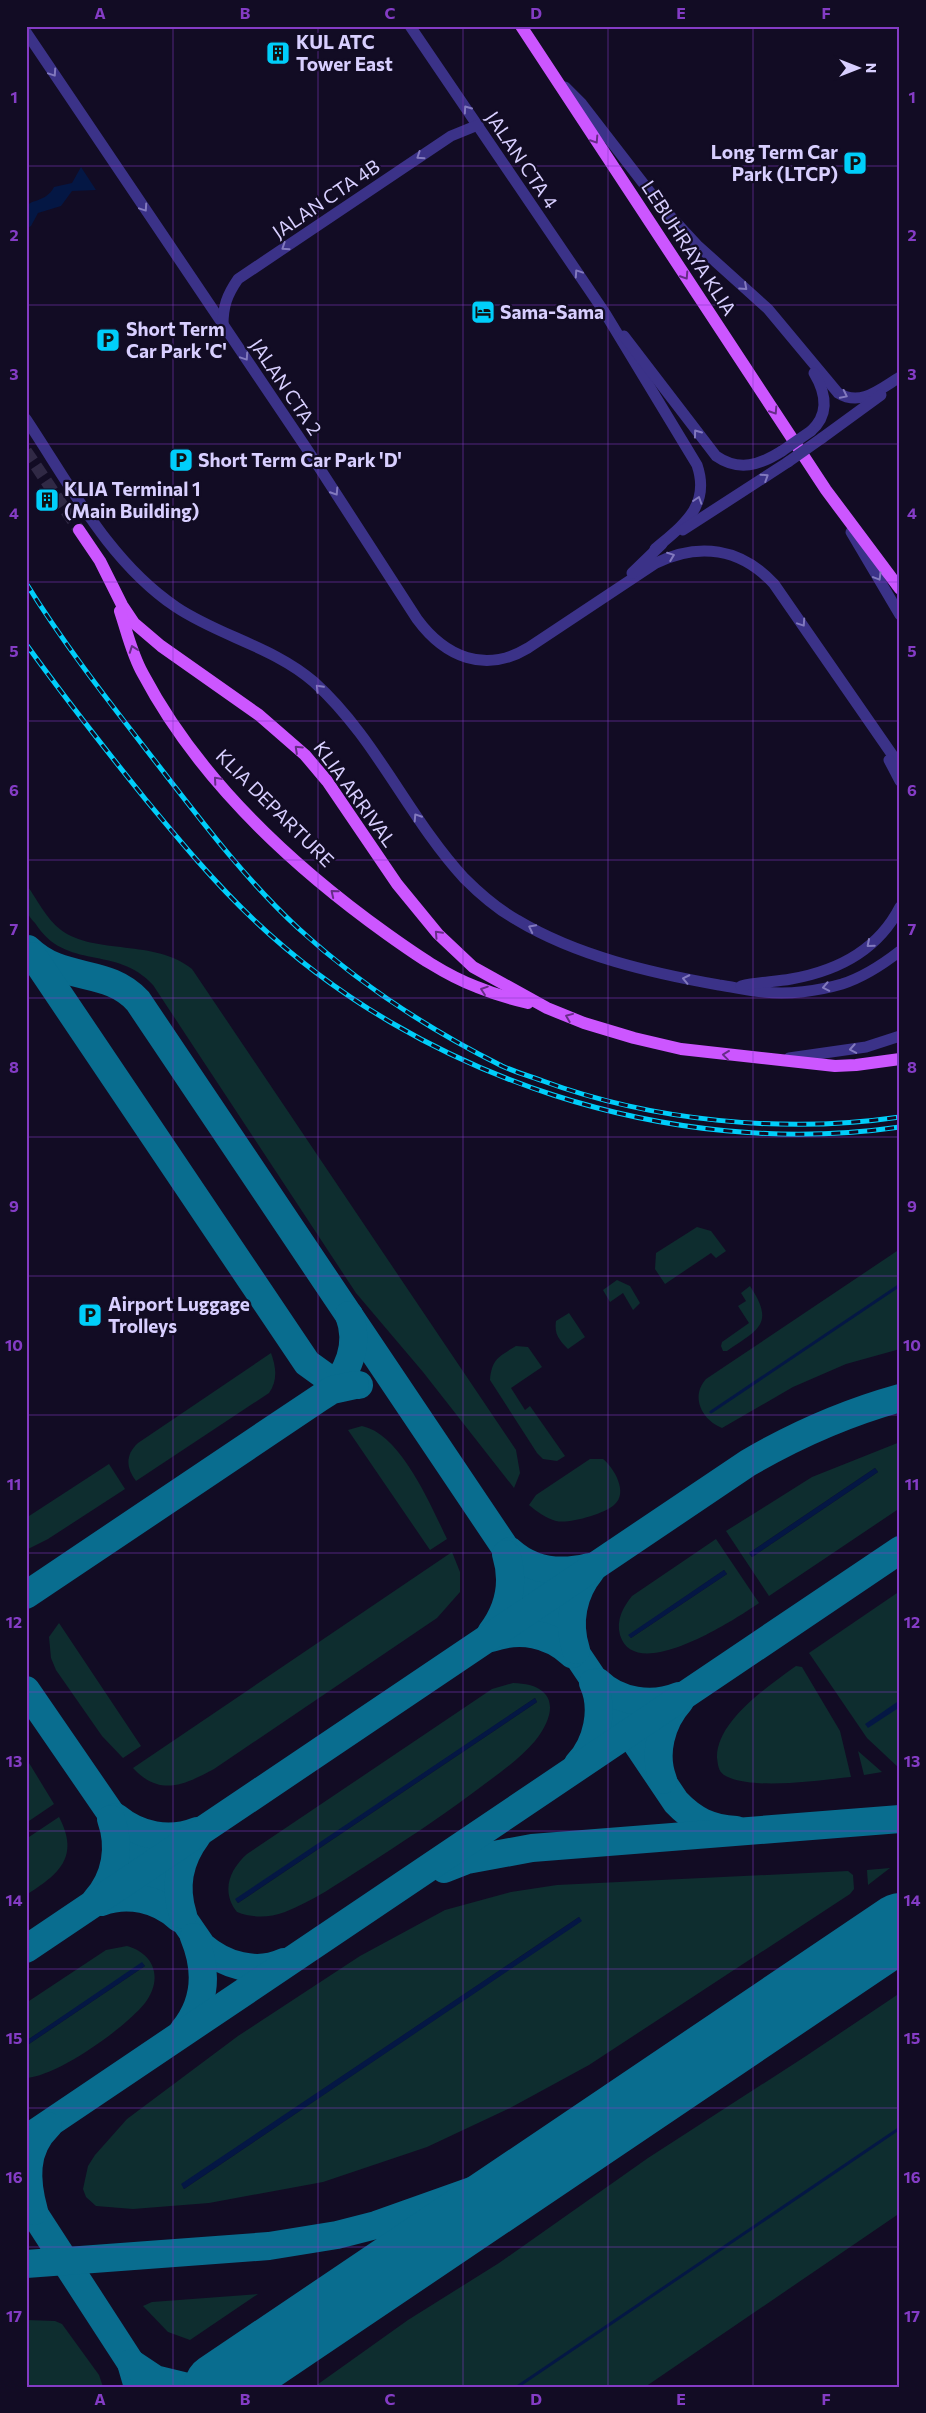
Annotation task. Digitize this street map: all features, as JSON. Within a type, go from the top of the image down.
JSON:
[{"type":"main road","name":"LEBUHRAYA KLIA","points":[[521,26],[826,490],[900,589]]},
{"type":"main road","name":"KLIA DEPARTURE","points":[[77,531],[115,600],[142,673],[192,750],[270,836],[318,881],[372,923],[439,968],[476,987],[547,1008]]},
{"type":"main road","name":"KLIA ARRIVAL","points":[[77,531],[100,561],[122,605],[134,623],[161,646],[259,715],[306,755],[327,781],[396,884],[438,934],[474,968],[547,1008]]},
{"type":"main road","points":[[547,1008],[584,1023],[681,1049],[842,1066],[900,1059]]},
{"type":"street","name":"JALAN CTA 4","points":[[410,26],[605,313]]},
{"type":"street","name":"JALAN CTA 2","points":[[26,32],[223,325],[417,619],[435,641],[467,658],[477,660],[512,655],[528,648],[615,590]]},
{"type":"street","points":[[549,69],[582,104],[660,205],[697,246],[768,309],[798,348],[833,388],[845,397],[860,399],[868,397],[900,378]]},
{"type":"street","name":"JALAN CTA 4B","points":[[223,325],[223,308],[228,293],[238,279],[451,136],[478,125]]},
{"type":"street","points":[[605,313],[635,349],[716,456],[732,464],[752,465],[762,463],[817,426],[824,413],[824,399],[817,379],[798,348]]},
{"type":"street","points":[[605,313],[697,466],[700,475],[700,494],[693,513],[615,590]]},
{"type":"street","points":[[655,549],[788,462],[900,378]]},
{"type":"street","points":[[26,419],[104,536],[126,565],[159,594],[195,619],[285,662],[314,683],[357,729],[423,827],[464,877],[501,910],[544,934],[604,957],[684,979],[765,993],[834,986],[872,971],[900,950]]},
{"type":"street","points":[[826,490],[900,615]]},
{"type":"street","points":[[615,590],[672,555],[700,550],[715,550],[742,558],[764,574],[778,590],[900,766]]},
{"type":"street","points":[[866,719],[900,781]]},
{"type":"street","points":[[734,988],[791,980],[845,963],[870,945],[885,930],[900,906]]},
{"type":"street","points":[[775,1060],[866,1047],[900,1036]]},
{"type":"green space","points":[[26,884],[51,920],[61,930],[75,938],[161,954],[177,960],[192,969],[516,1450],[520,1473],[514,1488],[423,1372],[356,1293],[153,985],[139,973],[123,965],[61,948],[47,938],[31,919],[26,908]]},
{"type":"green space","points":[[697,1227],[711,1231],[726,1251],[716,1258],[711,1253],[665,1284],[655,1269],[656,1253]]},
{"type":"green space","points":[[900,1249],[900,1349],[846,1364],[793,1387],[722,1428],[709,1420],[700,1407],[699,1400],[701,1386],[706,1379]]},
{"type":"green space","points":[[617,1280],[630,1286],[640,1303],[633,1310],[623,1293],[610,1302],[603,1290]]},
{"type":"green space","points":[[750,1286],[758,1299],[761,1309],[760,1325],[748,1337],[727,1351],[723,1351],[722,1342],[749,1323],[738,1306],[746,1301],[741,1293]]},
{"type":"green space","points":[[569,1313],[585,1337],[568,1349],[558,1336],[556,1321]]},
{"type":"green space","points":[[516,1346],[528,1347],[542,1367],[511,1388],[525,1410],[530,1406],[565,1456],[557,1461],[543,1459],[537,1453],[490,1380],[492,1367],[497,1359]]},
{"type":"green space","points":[[271,1353],[275,1373],[274,1383],[269,1393],[136,1481],[130,1471],[128,1462],[131,1452],[138,1443]]},
{"type":"green space","points":[[362,1426],[376,1432],[389,1442],[402,1457],[423,1491],[447,1539],[430,1550],[348,1430]]},
{"type":"green space","points":[[900,1442],[900,1508],[769,1596],[726,1531],[812,1477]],"holes":[[[875,1468],[878,1472],[752,1557],[749,1553]]]},
{"type":"green space","points":[[590,1459],[603,1459],[615,1474],[620,1494],[614,1505],[595,1515],[562,1522],[545,1516],[529,1505],[536,1495]]},
{"type":"green space","points":[[109,1464],[125,1489],[48,1539],[26,1550],[26,1518]]},
{"type":"green space","points":[[716,1539],[759,1603],[730,1622],[686,1644],[665,1651],[645,1653],[629,1649],[620,1635],[619,1624],[621,1614],[632,1596]],"holes":[[[724,1570],[727,1574],[631,1638],[629,1635]]]},
{"type":"green space","points":[[452,1552],[460,1572],[460,1592],[437,1618],[214,1769],[192,1780],[172,1785],[163,1785],[153,1783],[133,1768]]},
{"type":"green space","points":[[900,1591],[899,1768],[867,1738],[809,1653]]},
{"type":"green space","points":[[59,1623],[141,1746],[123,1758],[102,1736],[56,1670],[51,1658],[49,1637]]},
{"type":"green space","points":[[796,1666],[802,1667],[840,1731],[851,1777],[804,1782],[767,1783],[736,1780],[724,1775],[719,1769],[717,1758],[719,1744],[725,1731],[746,1705]]},
{"type":"green space","points":[[513,1683],[527,1685],[538,1688],[549,1701],[550,1710],[543,1730],[514,1762],[433,1821],[316,1897],[295,1908],[273,1915],[261,1917],[237,1912],[229,1897],[229,1882],[236,1867],[247,1854],[492,1689]],"holes":[[[535,1698],[537,1702],[238,1903],[236,1900]]]},
{"type":"green space","points":[[858,1751],[882,1772],[864,1775]]},
{"type":"green space","points":[[26,1758],[54,1804],[26,1823]]},
{"type":"green space","points":[[59,1817],[65,1831],[67,1843],[63,1863],[48,1880],[26,1895],[26,1839]]},
{"type":"green space","points":[[890,1868],[868,1885],[867,1870]]},
{"type":"green space","points":[[848,1871],[853,1875],[854,1889],[850,1894],[589,2065],[510,2108],[427,2147],[323,2182],[209,2203],[133,2209],[96,2206],[86,2197],[83,2189],[88,2166],[95,2155],[127,2119],[238,2036],[360,1956],[445,1910],[511,1892],[557,1885]],"holes":[[[579,1917],[581,1921],[184,2189],[182,2184]]]},
{"type":"green space","points":[[127,1946],[144,1955],[150,1961],[153,1968],[154,1985],[145,2003],[122,2025],[90,2049],[55,2069],[26,2078],[26,2046],[145,1966],[142,1963],[26,2041],[26,2003],[106,1950]]},
{"type":"green space","points":[[900,1993],[900,2213],[645,2387],[314,2387],[408,2320],[499,2263],[648,2158]]},
{"type":"green space","points":[[258,2294],[190,2340],[168,2332],[143,2306],[152,2302]]},
{"type":"green space","points":[[26,2320],[55,2321],[62,2324],[99,2375],[103,2387],[26,2387]]},
{"type":"water","points":[[81,167],[96,190],[72,191],[61,206],[38,213],[31,226],[26,229],[27,205],[47,196],[54,187],[72,183]]},
{"type":"water","points":[[875,1468],[878,1472],[752,1557],[749,1553]]},
{"type":"water","points":[[724,1570],[727,1574],[631,1638],[628,1635]]},
{"type":"water","points":[[535,1698],[537,1702],[238,1903],[235,1899]]},
{"type":"water","points":[[900,1700],[900,1707],[868,1728],[865,1724]]},
{"type":"water","points":[[579,1917],[582,1921],[184,2189],[181,2184]]},
{"type":"water","points":[[142,1962],[145,1966],[26,2046],[26,2041]]},
{"type":"waterway","points":[[711,1412],[900,1285]]},
{"type":"waterway","points":[[517,2387],[900,2128]]},
{"type":"taxiway","points":[[28,949],[42,960],[56,967],[113,983],[126,990],[138,1001],[676,1802],[696,1819],[710,1825],[736,1830]]},
{"type":"taxiway","points":[[33,956],[307,1363],[332,1381],[359,1385]]},
{"type":"taxiway","points":[[326,1393],[341,1377],[350,1358],[353,1337],[349,1315]]},
{"type":"taxiway","points":[[26,1595],[321,1397],[332,1390],[355,1385]]},
{"type":"taxiway","points":[[26,1949],[748,1463],[784,1443],[822,1426],[900,1398]]},
{"type":"taxiway","points":[[26,2139],[900,1550]]},
{"type":"taxiway","points":[[510,1551],[537,1567],[558,1570],[589,1567]]},
{"type":"taxiway","points":[[491,1633],[502,1615],[509,1595],[510,1575],[506,1554]]},
{"type":"taxiway","points":[[576,1650],[572,1629],[573,1608],[580,1589],[591,1571]]},
{"type":"taxiway","points":[[491,1638],[513,1633],[534,1634],[554,1641],[572,1654]]},
{"type":"taxiway","points":[[598,1682],[615,1694],[636,1701],[658,1701],[679,1696]]},
{"type":"taxiway","points":[[578,1764],[590,1747],[597,1726],[599,1715],[597,1693],[593,1683]]},
{"type":"taxiway","points":[[26,1690],[202,1946],[220,1958],[241,1966],[262,1968],[284,1962]]},
{"type":"taxiway","points":[[663,1780],[659,1760],[661,1739],[668,1719],[680,1701]]},
{"type":"taxiway","points":[[116,1817],[134,1829],[155,1835],[176,1836],[197,1831]]},
{"type":"taxiway","points":[[96,1900],[108,1882],[115,1861],[116,1840],[111,1819]]},
{"type":"taxiway","points":[[444,1869],[467,1860],[532,1848],[900,1819]]},
{"type":"taxiway","points":[[183,1915],[179,1894],[180,1874],[186,1855],[197,1836]]},
{"type":"taxiway","points":[[101,1902],[122,1898],[142,1899],[162,1906],[179,1918]]},
{"type":"taxiway","points":[[183,2031],[196,2009],[202,1986],[203,1974],[194,1937]]},
{"type":"taxiway","points":[[34,2211],[28,2178],[30,2156],[34,2145],[48,2126]]},
{"type":"taxiway","points":[[26,2264],[269,2246],[337,2235],[376,2225],[483,2187],[566,2152]]},
{"type":"taxiway","points":[[26,2201],[131,2363],[138,2387]]},
{"type":"taxiway","points":[[131,2363],[155,2379],[188,2387]]},
{"type":"runway","points":[[218,2387],[900,1927]]},
{"type":"tunnel","points":[[26,451],[79,530]]},
{"type":"railway","points":[[26,583],[72,652],[105,696],[206,826],[259,889],[298,928],[345,968],[395,1004],[447,1037],[507,1068],[543,1081],[585,1095],[628,1106],[673,1114],[765,1124],[856,1122],[900,1117]]},
{"type":"railway","points":[[26,644],[146,800],[225,891],[253,919],[319,975],[392,1023],[471,1063],[553,1095],[639,1118],[726,1131],[813,1134],[900,1127]]},
{"type":"place","name":"KUL ATC Tower East","points":[[278,53]]},
{"type":"place","name":"Long Term Car Park (LTCP)","points":[[855,163]]},
{"type":"place","name":"Sama-Sama","points":[[483,312]]},
{"type":"place","name":"Short Term Car Park 'C'","points":[[108,340]]},
{"type":"place","name":"Short Term Car Park 'D'","points":[[181,460]]},
{"type":"place","name":"KLIA Terminal 1 (Main Building)","points":[[47,500]]},
{"type":"place","name":"Airport Luggage Trolleys","points":[[90,1315]]}]
